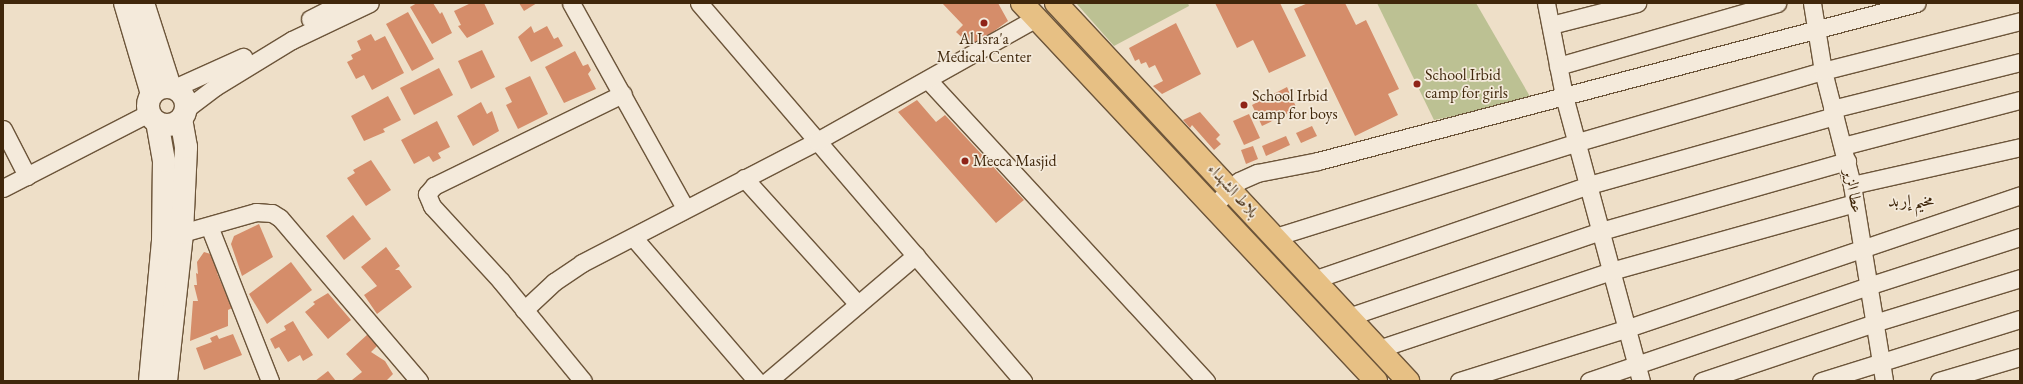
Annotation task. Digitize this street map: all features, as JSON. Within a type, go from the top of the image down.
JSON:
[{"type":"main road","name":"بلاط الشهداء","points":[[1056,3],[1231,188],[1313,280],[1408,381]]},
{"type":"main road","points":[[1029,11],[1376,381]]},
{"type":"street","points":[[125,3],[169,126],[215,87],[279,47],[370,3]]},
{"type":"street","points":[[144,3],[160,101],[164,161],[163,242],[150,381]]},
{"type":"street","points":[[3,188],[341,3]]},
{"type":"street","points":[[571,3],[623,94],[685,208]]},
{"type":"street","points":[[699,3],[1023,381]]},
{"type":"street","points":[[1546,3],[1564,96],[1578,142],[1610,271],[1628,328],[1641,381]]},
{"type":"street","points":[[1551,25],[1637,3]]},
{"type":"street","points":[[1558,66],[1778,3]]},
{"type":"street","name":"عطا الزير","points":[[1812,3],[1823,71],[1852,185],[1884,381]]},
{"type":"street","points":[[1212,207],[1231,188],[1257,173],[1318,161],[1816,28],[1918,3]]},
{"type":"street","points":[[524,310],[554,282],[582,263],[685,208],[817,141],[928,80],[1029,11]]},
{"type":"street","points":[[1275,238],[1578,142],[1823,71],[2020,21]]},
{"type":"street","points":[[1313,280],[1589,185],[1833,112],[2020,62]]},
{"type":"street","points":[[928,80],[1206,381]]},
{"type":"street","points":[[583,381],[524,310],[432,206],[427,194],[434,186],[623,94]]},
{"type":"street","points":[[160,101],[184,96],[183,114],[186,147],[182,233],[166,381]]},
{"type":"street","points":[[1348,317],[1601,231],[2020,100]]},
{"type":"street","points":[[3,129],[27,176]]},
{"type":"street","points":[[1852,185],[2020,147]]},
{"type":"street","points":[[744,178],[858,304]]},
{"type":"street","points":[[1459,381],[1628,328],[1863,247],[2020,195]]},
{"type":"street","points":[[1378,349],[1610,271],[1855,203]]},
{"type":"street","points":[[182,233],[256,212],[272,213],[280,218],[419,381]]},
{"type":"street","points":[[209,226],[270,381]]},
{"type":"street","points":[[633,237],[757,381]]},
{"type":"street","points":[[1589,381],[1868,286],[2020,237]]},
{"type":"street","points":[[768,381],[916,256]]},
{"type":"street","points":[[1702,381],[1874,323],[2020,278]]},
{"type":"street","points":[[1821,381],[1880,361],[2020,319]]},
{"type":"street","points":[[1939,381],[2020,358]]},
{"type":"green space","points":[[1076,3],[1188,3],[1189,6],[1114,46]]},
{"type":"green space","points":[[1377,3],[1476,3],[1532,100],[1434,120]]},
{"type":"building","points":[[417,3],[433,3],[440,14],[442,12],[452,33],[432,44],[410,7]]},
{"type":"building","points":[[471,3],[484,3],[494,24],[467,38],[458,26],[461,25],[454,11]]},
{"type":"building","points":[[519,3],[537,3],[524,11]]},
{"type":"building","name":"Al Isra'a Medical Center","points":[[942,3],[998,3],[1008,21],[972,47],[956,32],[963,25]]},
{"type":"building","points":[[1215,3],[1280,3],[1306,56],[1269,73],[1253,40],[1237,48]]},
{"type":"building","points":[[1308,3],[1345,3],[1356,25],[1366,20],[1399,89],[1388,94],[1398,115],[1355,136],[1294,9]]},
{"type":"building","points":[[408,12],[434,59],[412,71],[386,24]]},
{"type":"building","points":[[1176,23],[1201,74],[1162,94],[1153,86],[1163,81],[1155,65],[1149,68],[1146,62],[1141,64],[1139,59],[1135,61],[1129,48]]},
{"type":"building","points":[[531,26],[534,33],[547,26],[554,39],[558,37],[563,46],[531,62],[518,37]]},
{"type":"building","points":[[371,34],[375,41],[385,36],[404,73],[372,90],[364,75],[356,79],[347,62],[353,59],[351,55],[361,50],[357,41]]},
{"type":"building","points":[[482,50],[495,77],[471,89],[458,61]]},
{"type":"building","points":[[575,51],[583,66],[588,64],[591,70],[588,74],[596,89],[564,103],[545,67]]},
{"type":"building","points":[[439,68],[453,95],[414,115],[400,88]]},
{"type":"building","points":[[530,76],[548,114],[518,129],[506,105],[512,102],[505,88]]},
{"type":"building","points":[[1287,87],[1297,109],[1262,126],[1252,105]]},
{"type":"building","points":[[388,96],[401,120],[383,129],[385,132],[364,141],[351,116]]},
{"type":"building","name":"Mecca Masjid","points":[[917,100],[936,122],[945,115],[1024,200],[996,223],[898,112]]},
{"type":"building","points":[[481,102],[487,114],[492,111],[499,131],[473,146],[457,116]]},
{"type":"building","points":[[1200,112],[1220,135],[1216,139],[1221,144],[1214,150],[1192,125],[1190,128],[1183,120]]},
{"type":"building","points":[[1249,114],[1260,138],[1244,145],[1233,121]]},
{"type":"building","points":[[437,121],[450,147],[438,153],[441,158],[433,162],[429,156],[414,164],[401,140]]},
{"type":"building","points":[[1312,126],[1317,136],[1301,143],[1296,133]]},
{"type":"building","points":[[1286,136],[1290,145],[1266,156],[1262,146]]},
{"type":"building","points":[[1253,146],[1258,159],[1246,164],[1241,150]]},
{"type":"building","points":[[371,160],[391,190],[366,206],[347,178],[355,173],[353,170]]},
{"type":"building","points":[[353,215],[371,239],[344,260],[326,236]]},
{"type":"building","points":[[259,224],[273,257],[242,276],[231,244],[234,236]]},
{"type":"building","points":[[386,247],[400,266],[395,270],[399,270],[412,287],[377,314],[364,295],[377,286],[361,267]]},
{"type":"building","points":[[204,252],[214,255],[222,270],[217,273],[232,308],[228,310],[228,326],[190,341],[193,301],[198,301],[194,285],[197,285],[197,262]]},
{"type":"building","points":[[291,262],[312,290],[267,324],[249,294]]},
{"type":"building","points":[[328,293],[351,320],[328,339],[305,312],[315,304],[313,302]]},
{"type":"building","points":[[293,321],[313,355],[303,361],[300,355],[288,362],[279,347],[275,349],[270,339],[286,330],[284,326]]},
{"type":"building","points":[[233,334],[242,355],[204,370],[196,348],[212,342],[210,338],[217,335],[219,339]]},
{"type":"building","points":[[368,334],[378,345],[371,352],[385,361],[393,374],[386,381],[352,380],[362,372],[346,354]]},
{"type":"building","points":[[328,371],[336,381],[315,381]]},
{"type":"place","name":"Al Isra'a Medical Center","points":[[984,23]]},
{"type":"place","name":"School Irbid camp for girls","points":[[1417,84]]},
{"type":"place","name":"School Irbid camp for boys","points":[[1244,105]]},
{"type":"place","name":"Mecca Masjid","points":[[965,161]]},
{"type":"district","name":"مخيم إربد","points":[[1911,201]]}]
